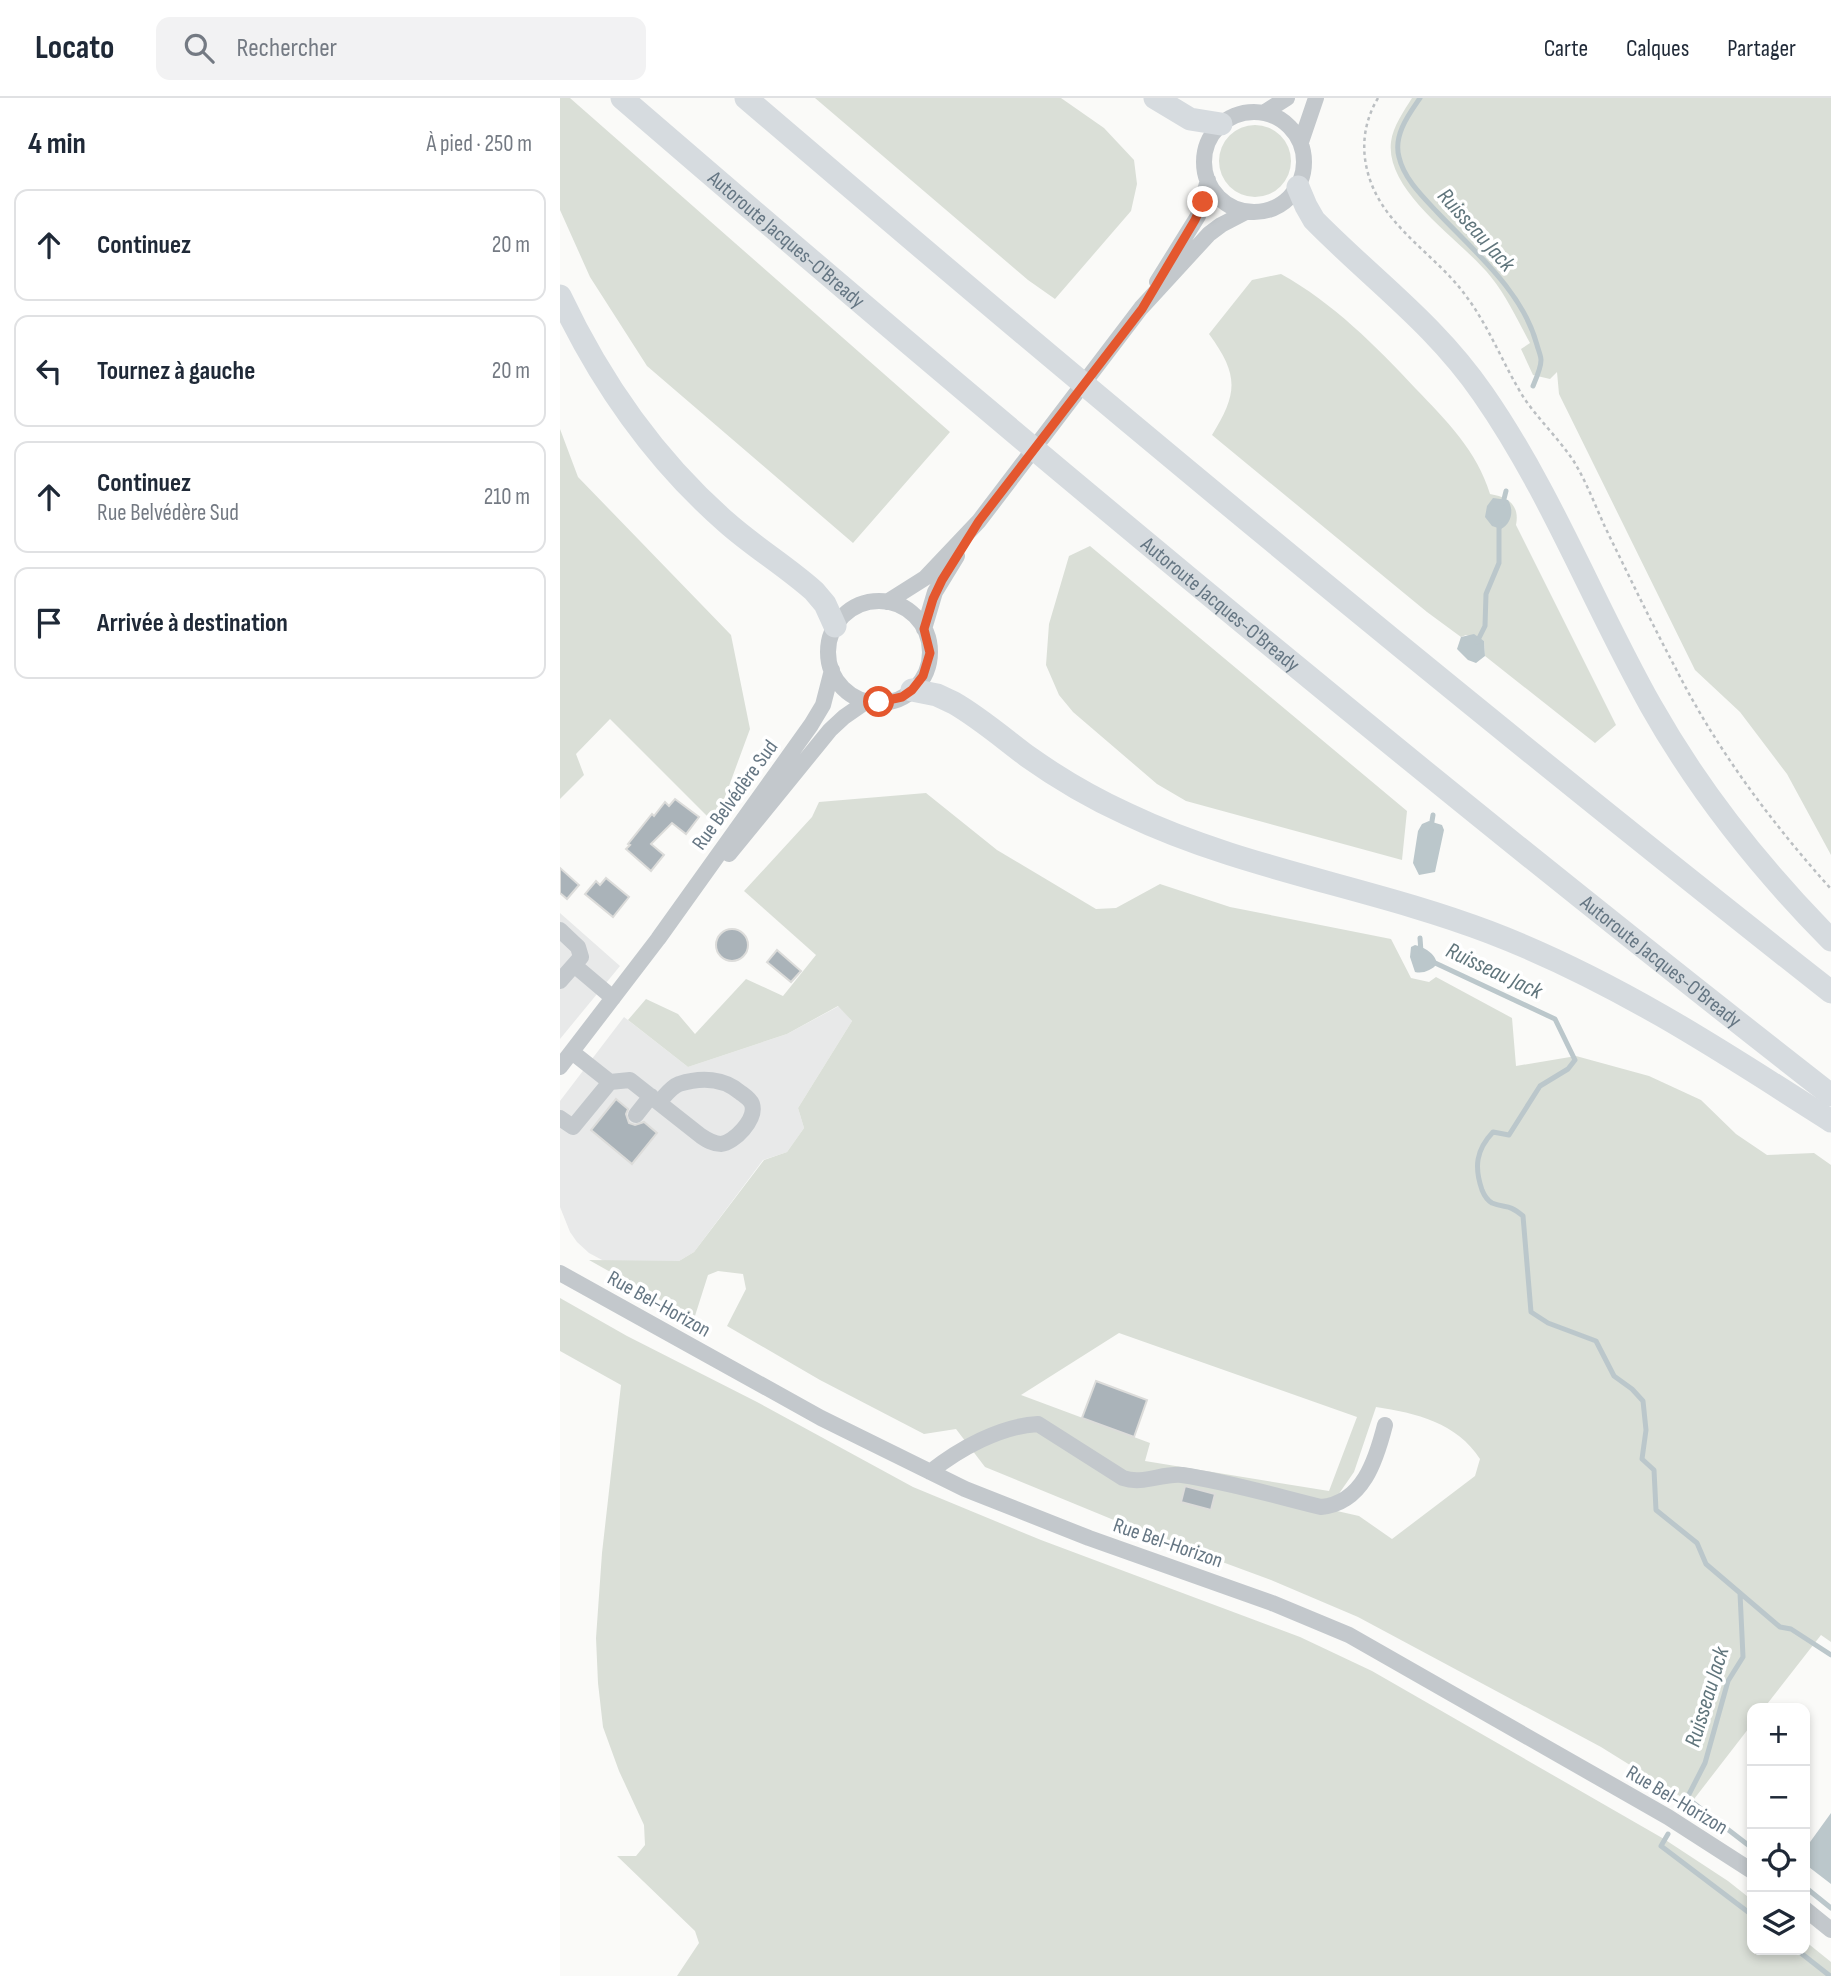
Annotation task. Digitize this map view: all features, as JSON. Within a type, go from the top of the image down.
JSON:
[{"type":"highway","name":"Autoroute Jacques-O'Bready","points":[[622,98],[869,311],[1229,611],[1546,869],[1831,1095]]},
{"type":"highway","points":[[746,98],[1237,512],[1553,771],[1831,992]]},
{"type":"highway","points":[[1155,98],[1190,119],[1221,124]]},
{"type":"highway","points":[[1298,187],[1314,220],[1412,310],[1476,384],[1536,481],[1630,668],[1676,749],[1745,847],[1831,940]]},
{"type":"highway","points":[[560,296],[606,381],[659,454],[726,522],[814,591],[825,604],[835,626]]},
{"type":"highway","points":[[912,690],[937,695],[954,703],[1073,786],[1157,828],[1255,861],[1442,915],[1562,963],[1667,1018],[1831,1121]]},
{"type":"street","points":[[1265,112],[1287,98]]},
{"type":"street","points":[[1301,142],[1316,98]]},
{"type":"street","points":[[1244,112],[1265,112],[1284,121],[1301,142],[1305,163],[1298,187],[1287,200],[1274,208],[1246,212],[1221,199],[1208,180],[1204,168],[1206,146],[1214,132],[1229,118],[1244,112]]},
{"type":"street","points":[[1142,309],[1198,216],[1208,180]]},
{"type":"street","points":[[887,602],[925,578],[979,521],[1142,309],[1209,234],[1246,212]]},
{"type":"street","points":[[924,629],[937,588],[979,521]]},
{"type":"street","points":[[870,602],[887,602],[909,611],[924,629],[929,647],[928,665],[912,690],[891,701],[867,701],[846,690],[832,670],[828,648],[841,617],[854,607],[870,602]]},
{"type":"street","name":"Rue Belvédère Sud","points":[[560,1068],[658,939],[814,720],[826,697],[832,670]]},
{"type":"street","name":"Rue Belvédère Sud","points":[[658,939],[826,735],[844,717],[867,701]]},
{"type":"street","points":[[560,930],[578,947],[581,957],[560,980]]},
{"type":"street","points":[[574,965],[613,998]]},
{"type":"street","points":[[572,1052],[610,1082]]},
{"type":"street","points":[[569,1129],[610,1082],[630,1080],[655,1099],[706,1139],[717,1144],[732,1139],[752,1114],[750,1100],[721,1080],[681,1084],[655,1099],[636,1115]]},
{"type":"street","name":"Rue Bel-Horizon","points":[[560,1273],[821,1418],[930,1472],[1026,1515],[1272,1602],[1349,1635],[1668,1817],[1747,1868]]},
{"type":"street","points":[[930,1472],[968,1445],[1027,1425],[1038,1424],[1123,1478],[1133,1481],[1160,1476],[1184,1476],[1321,1507],[1342,1502],[1357,1490],[1367,1477],[1377,1455],[1385,1425]]},
{"type":"street","points":[[1810,1913],[1831,1930]]},
{"type":"path","points":[[1378,98],[1366,127],[1363,147],[1376,194],[1394,220],[1461,290],[1482,318],[1524,397],[1575,463],[1677,672],[1710,729],[1745,784],[1791,844],[1831,889]]},
{"type":"shaded area","points":[[560,98],[570,98],[950,432],[853,543],[647,366],[590,277],[560,210]]},
{"type":"shaded area","points":[[815,98],[1061,98],[1104,128],[1134,160],[1137,184],[1131,211],[1055,299],[1028,280]]},
{"type":"shaded area","points":[[1412,98],[1831,98],[1831,855],[1787,774],[1740,712],[1695,670],[1559,394],[1557,372],[1550,379],[1533,375],[1521,349],[1530,343],[1497,285],[1479,263],[1429,216],[1400,180],[1392,161],[1391,142],[1396,124]]},
{"type":"shaded area","points":[[1255,125],[1269,128],[1281,135],[1288,147],[1291,161],[1288,175],[1281,187],[1269,194],[1255,197],[1241,194],[1229,187],[1222,175],[1219,161],[1222,147],[1229,135],[1241,128]]},
{"type":"shaded area","points":[[1281,274],[1336,312],[1385,357],[1438,412],[1469,450],[1490,494],[1502,497],[1514,507],[1516,525],[1616,725],[1595,743],[1485,656],[1484,641],[1466,635],[1461,637],[1427,612],[1212,435],[1227,407],[1231,384],[1226,361],[1209,334],[1252,280]]},
{"type":"shaded area","points":[[560,429],[578,477],[731,635],[750,729],[715,824],[610,719],[576,754],[584,775],[560,799]]},
{"type":"shaded area","points":[[1493,498],[1508,500],[1511,508],[1510,520],[1501,529],[1492,526],[1485,517],[1487,506]]},
{"type":"shaded area","points":[[1090,546],[1407,811],[1402,860],[1186,801],[1157,784],[1073,712],[1059,695],[1046,665],[1049,624],[1069,556]]},
{"type":"shaded area","points":[[1474,634],[1484,641],[1485,656],[1476,663],[1468,660],[1457,649],[1461,637]]},
{"type":"shaded area","points":[[926,793],[997,850],[1096,909],[1116,908],[1160,884],[1230,907],[1391,939],[1411,978],[1429,982],[1436,977],[1512,1018],[1516,1066],[1576,1056],[1649,1076],[1701,1100],[1736,1134],[1767,1155],[1814,1153],[1831,1165],[1831,1642],[1821,1635],[1768,1703],[1747,1703],[1747,1730],[1691,1803],[1601,1747],[1358,1617],[985,1467],[956,1429],[924,1434],[820,1380],[727,1326],[746,1289],[743,1274],[718,1271],[708,1275],[694,1319],[589,1260],[679,1261],[694,1252],[764,1160],[787,1152],[804,1128],[798,1108],[852,1021],[838,1006],[787,1034],[688,1067],[628,1020],[646,999],[678,1014],[695,1034],[746,979],[783,996],[816,955],[744,891],[812,817],[819,802]],"holes":[[[1119,1333],[1357,1417],[1329,1491],[1145,1461],[1150,1443],[1021,1395]],[[1376,1407],[1406,1413],[1448,1428],[1471,1447],[1480,1459],[1475,1476],[1392,1539],[1359,1516],[1337,1511],[1336,1498],[1354,1472]]]},
{"type":"shaded area","points":[[1429,821],[1442,825],[1444,830],[1435,872],[1419,875],[1413,863],[1418,831],[1422,824]]},
{"type":"shaded area","points":[[560,913],[620,966],[560,1039]]},
{"type":"shaded area","points":[[1415,945],[1426,949],[1436,960],[1437,964],[1430,970],[1415,972],[1410,957],[1411,947]]},
{"type":"shaded area","points":[[839,1006],[852,1021],[798,1108],[804,1128],[787,1152],[763,1160],[694,1252],[679,1261],[604,1261],[577,1242],[560,1207],[560,1101],[624,1017],[688,1067],[787,1034]]},
{"type":"shaded area","points":[[560,1298],[913,1487],[1041,1540],[1300,1637],[1372,1671],[1664,1839],[1728,1881],[1747,1896],[1747,1955],[1810,1955],[1810,1945],[1831,1962],[1831,1976],[677,1976],[699,1943],[695,1931],[617,1856],[636,1856],[645,1845],[644,1825],[619,1771],[603,1727],[598,1683],[596,1638],[602,1553],[621,1385],[560,1351]]},
{"type":"shaded area","points":[[1831,1813],[1831,1884],[1810,1868],[1810,1842]]},
{"type":"building","points":[[675,799],[699,817],[686,834],[672,823],[651,844],[664,855],[651,871],[626,849],[652,814],[654,816],[665,802],[669,806]]},
{"type":"building","points":[[560,868],[579,885],[567,899],[560,893]]},
{"type":"building","points":[[606,878],[629,897],[613,917],[585,894],[596,881],[600,885]]},
{"type":"building","points":[[732,929],[743,934],[748,945],[743,956],[732,961],[721,956],[716,945],[721,934]]},
{"type":"building","points":[[777,950],[801,971],[791,982],[767,962]]},
{"type":"building","points":[[616,1099],[628,1109],[626,1114],[629,1123],[635,1125],[644,1122],[657,1133],[632,1164],[591,1130]]},
{"type":"building","points":[[1096,1381],[1147,1400],[1134,1437],[1082,1418]]},
{"type":"building","points":[[1185,1486],[1215,1494],[1211,1510],[1181,1502]]},
{"type":"waterway","name":"Ruisseau Jack","points":[[1420,98],[1400,133],[1398,149],[1401,165],[1420,194],[1482,258],[1521,308],[1541,358],[1533,386]]},
{"type":"waterway","name":"Ruisseau Jack","points":[[1503,503],[1506,491]]},
{"type":"waterway","name":"Ruisseau Jack","points":[[1477,642],[1485,626],[1486,594],[1499,563],[1499,523]]},
{"type":"waterway","name":"Ruisseau Jack","points":[[1431,827],[1433,815]]},
{"type":"waterway","name":"Ruisseau Jack","points":[[1420,938],[1421,952]]},
{"type":"waterway","name":"Ruisseau Jack","points":[[1433,962],[1555,1019],[1575,1060],[1568,1069],[1540,1086],[1509,1135],[1493,1132],[1483,1145],[1478,1159],[1479,1182],[1487,1199],[1514,1209],[1523,1216],[1531,1312],[1548,1323],[1596,1341],[1614,1376],[1643,1401],[1646,1430],[1642,1459],[1654,1470],[1656,1510],[1697,1543],[1706,1564],[1780,1627],[1791,1629],[1831,1655]]},
{"type":"waterway","name":"Ruisseau Jack","points":[[1684,1804],[1705,1763],[1728,1681],[1743,1657],[1740,1593]]},
{"type":"waterway","points":[[1687,1798],[1747,1844]]},
{"type":"waterway","name":"Ruisseau Jack","points":[[1668,1834],[1661,1846],[1747,1911]]},
{"type":"waterway","points":[[1810,1891],[1831,1908]]},
{"type":"waterway","name":"Ruisseau Jack","points":[[1803,1955],[1830,1976]]},
{"type":"route","points":[[879,702],[902,697],[912,690],[923,676],[930,653],[924,629],[937,588],[979,521],[1142,309],[1203,202]]}]
